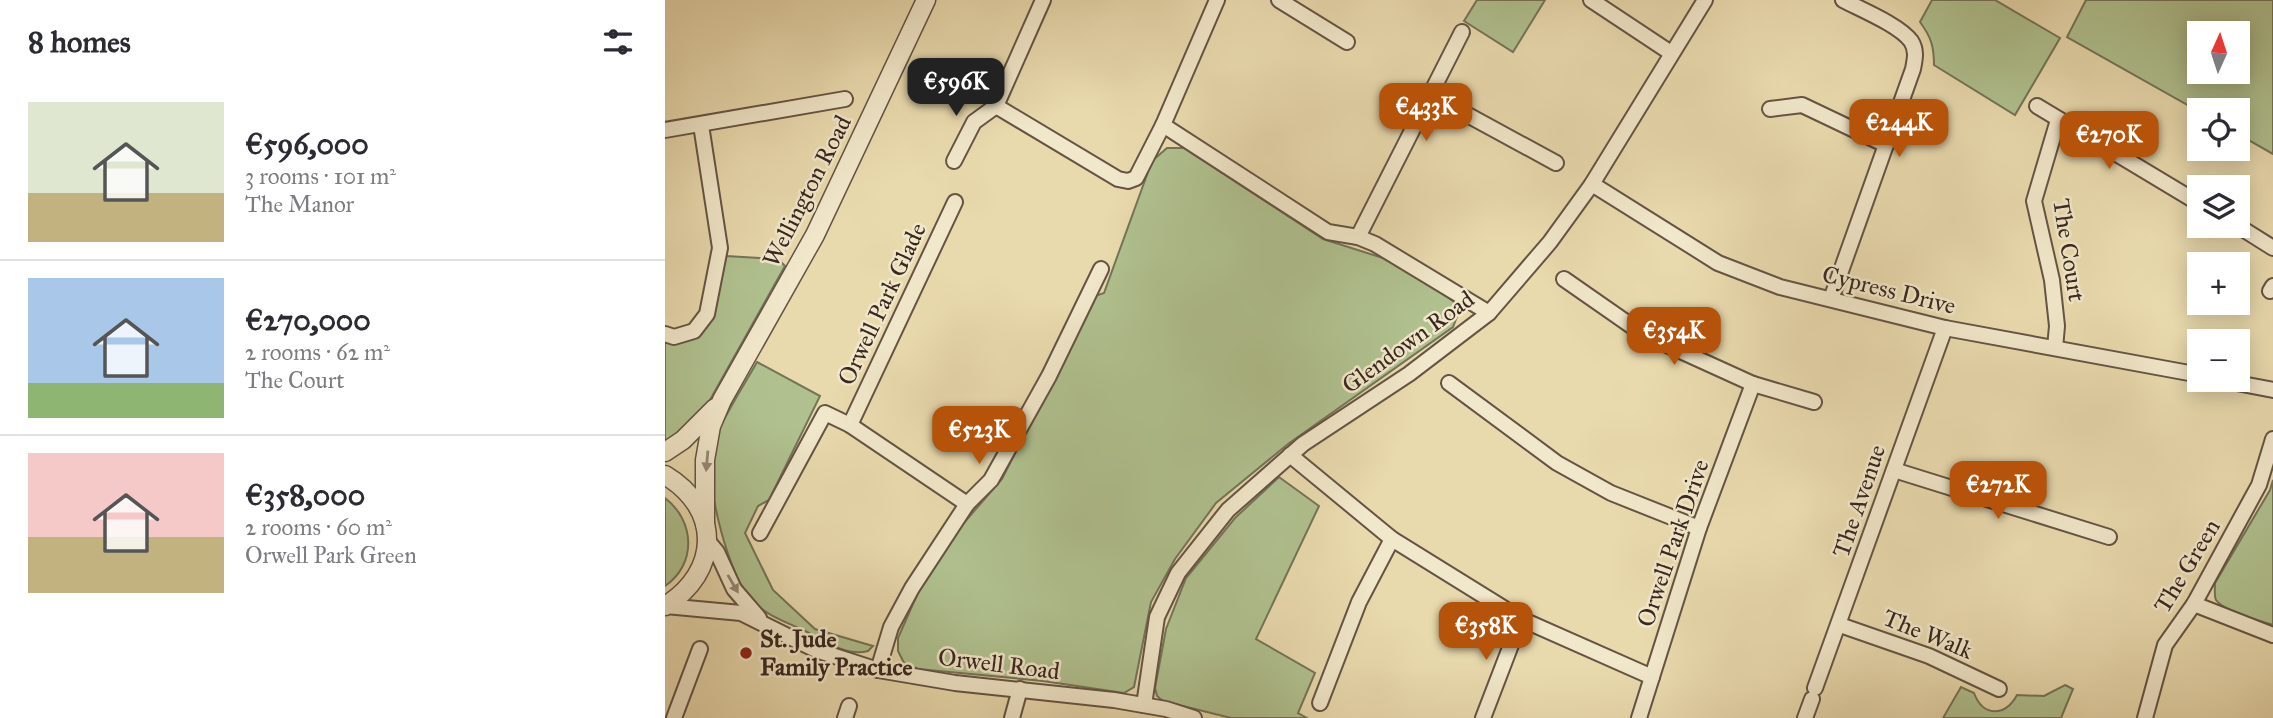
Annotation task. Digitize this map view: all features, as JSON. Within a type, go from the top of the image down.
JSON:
[{"type":"street","name":"Wellington Road","points":[[665,606],[680,597],[692,584],[705,559],[705,460],[711,426],[722,400],[815,236],[926,0]]},
{"type":"street","points":[[954,161],[974,122],[996,106],[1043,0]]},
{"type":"street","points":[[996,106],[1118,178],[1128,181],[1136,178],[1163,125],[1217,0]]},
{"type":"street","points":[[1279,0],[1347,42]]},
{"type":"street","points":[[1591,0],[1671,53]]},
{"type":"street","name":"Glendown Road","points":[[1145,705],[1157,617],[1178,573],[1228,510],[1290,455],[1409,374],[1489,313],[1551,242],[1592,184],[1705,0]]},
{"type":"street","points":[[1831,299],[1916,55],[1913,43],[1900,31],[1843,0]]},
{"type":"street","points":[[1358,237],[1462,32]]},
{"type":"street","points":[[1431,95],[1556,163]]},
{"type":"street","points":[[665,130],[845,99]]},
{"type":"street","points":[[1770,109],[1802,105],[1886,145]]},
{"type":"street","points":[[2037,106],[2187,196]]},
{"type":"street","name":"The Court","points":[[2055,348],[2057,326],[2052,280],[2034,201],[2058,120]]},
{"type":"street","points":[[669,335],[694,331],[707,314],[720,248],[701,125]]},
{"type":"street","points":[[1163,125],[1328,232],[1358,237],[1375,244],[1489,313]]},
{"type":"street","name":"Cypress Drive","points":[[1592,184],[1718,263],[1780,286],[1945,328],[2187,373]]},
{"type":"street","name":"Orwell Park Glade","points":[[850,425],[955,202]]},
{"type":"street","points":[[2250,234],[2273,248]]},
{"type":"street","points":[[878,670],[891,627],[912,587],[967,504],[991,480],[1049,376],[1101,269]]},
{"type":"street","points":[[1564,279],[1643,334],[1753,384],[1814,402]]},
{"type":"street","name":"The Avenue","points":[[1805,718],[1945,328]]},
{"type":"street","points":[[1449,383],[1557,463],[1611,493],[1699,528]]},
{"type":"street","name":"Orwell Park Drive","points":[[1639,718],[1699,528],[1753,384]]},
{"type":"street","points":[[2250,386],[2273,390]]},
{"type":"street","name":"Wellington Road","points":[[665,452],[683,440],[722,400]]},
{"type":"street","name":"Orwell Park Glade","points":[[760,533],[825,412],[850,425],[967,504]]},
{"type":"street","name":"The Green","points":[[2145,718],[2165,645],[2195,604],[2259,485],[2273,439]]},
{"type":"street","points":[[1290,455],[1392,539],[1521,619],[1652,677]]},
{"type":"street","points":[[1894,470],[2109,537]]},
{"type":"street","points":[[665,475],[680,483],[691,495],[700,510],[706,532]]},
{"type":"street","name":"Orwell Road","points":[[706,532],[734,589],[764,624]]},
{"type":"street","points":[[1320,704],[1359,601],[1392,539]]},
{"type":"street","points":[[2195,604],[2273,635]]},
{"type":"street","name":"Orwell Road","points":[[665,606],[741,613],[816,650],[878,670],[955,683],[1145,705],[1194,718]]},
{"type":"street","points":[[1483,718],[1521,619]]},
{"type":"street","name":"The Walk","points":[[1840,625],[1929,656],[1999,689]]},
{"type":"street","points":[[674,718],[700,649]]},
{"type":"street","points":[[1012,718],[1020,689]]},
{"type":"green space","points":[[1477,0],[1545,0],[1513,52],[1464,21]]},
{"type":"green space","points":[[1932,0],[1995,0],[2060,38],[2015,115],[1934,65],[1931,42],[1920,22]]},
{"type":"green space","points":[[2086,0],[2273,0],[2273,154],[2250,141],[2250,98],[2187,98],[2187,105],[2067,37]]},
{"type":"green space","points":[[1167,148],[1184,148],[1323,239],[1383,258],[1430,283],[1454,302],[1458,314],[1453,327],[1288,444],[1216,503],[1175,559],[1151,602],[1134,687],[1124,693],[1043,681],[918,669],[904,663],[898,651],[898,638],[920,588],[956,532],[1002,479],[1095,296],[1104,293],[1152,161]]},
{"type":"green space","points":[[726,256],[778,259],[785,266],[701,416],[665,443],[665,342],[682,342],[695,337],[704,328],[716,301]]},
{"type":"green space","points":[[757,362],[820,396],[769,500],[758,506],[745,533],[773,590],[815,629],[873,646],[868,651],[843,650],[770,614],[752,601],[735,573],[716,508],[710,468],[711,453],[724,419]]},
{"type":"green space","points":[[1279,477],[1319,506],[1256,639],[1315,673],[1298,713],[1307,718],[1231,718],[1163,701],[1157,696],[1155,688],[1166,629],[1186,578],[1235,518]]},
{"type":"green space","points":[[2273,480],[2273,625],[2242,615],[2220,604],[2216,600],[2215,583],[2270,490]]},
{"type":"green space","points":[[665,498],[682,518],[688,542],[683,566],[665,586]]},
{"type":"green space","points":[[2065,685],[2073,689],[2061,718],[1943,718],[1961,687],[1974,693],[1983,707],[1994,711],[2006,707],[2017,695],[2044,696]]},
{"type":"place","name":"St. Jude Family Practice","points":[[746,653]]}]
